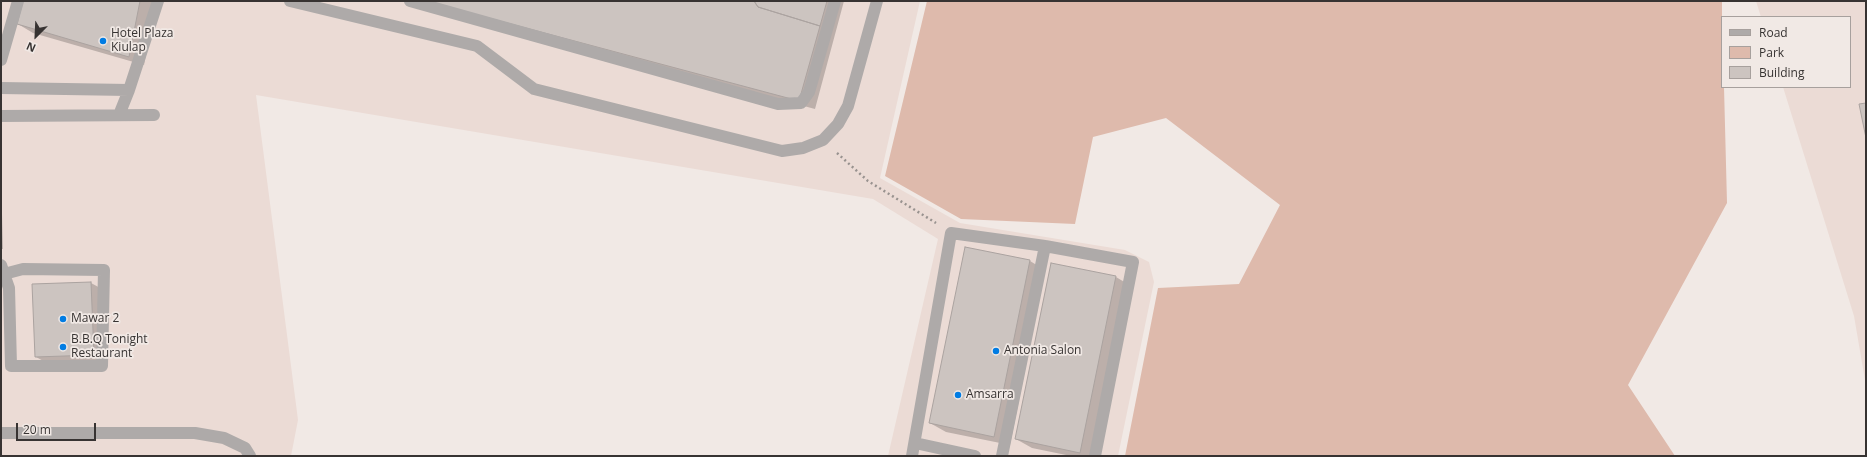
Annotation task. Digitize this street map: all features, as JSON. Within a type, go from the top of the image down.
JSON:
[{"type":"street","points":[[1,60],[18,1]]},
{"type":"street","points":[[120,115],[158,1]]},
{"type":"street","points":[[290,1],[477,46],[534,89],[782,151],[803,148],[823,140],[838,124],[848,106],[877,1]]},
{"type":"street","points":[[410,1],[778,104],[801,103],[809,92],[835,1]]},
{"type":"street","points":[[1,88],[129,90]]},
{"type":"street","points":[[1,116],[154,115]]},
{"type":"street","points":[[912,456],[951,233],[1045,246],[1133,262],[1095,456]]},
{"type":"street","points":[[1002,456],[1045,246]]},
{"type":"street","points":[[23,269],[104,270],[102,366],[11,366],[9,288],[2,272],[23,269]]},
{"type":"street","points":[[1,433],[195,433],[224,438],[245,448],[250,456]]},
{"type":"street","points":[[915,443],[975,456]]},
{"type":"path","points":[[823,140],[868,181],[951,233]]},
{"type":"shaded area","points":[[1,1],[920,1],[880,178],[960,223],[1125,250],[1149,262],[1154,282],[1118,456],[888,456],[938,239],[873,199],[256,95],[298,420],[291,456],[1,456]]},
{"type":"shaded area","points":[[1756,1],[1866,1],[1866,386],[1854,316],[1783,88],[1851,88],[1851,16],[1761,16]]},
{"type":"green space","points":[[927,1],[1722,1],[1721,88],[1724,88],[1727,203],[1628,385],[1675,456],[1125,456],[1158,288],[1239,284],[1280,205],[1166,118],[1093,137],[1075,224],[961,219],[885,176]]},
{"type":"building","name":"Hotel Plaza Kiulap","points":[[23,1],[140,1],[129,57],[17,24]]},
{"type":"building","points":[[425,1],[754,1],[758,7],[820,26],[799,101]]},
{"type":"building","points":[[754,1],[827,1],[820,26],[758,7]]},
{"type":"building","points":[[1866,103],[1866,138],[1859,104]]},
{"type":"building","points":[[965,247],[1030,260],[994,437],[929,423]]},
{"type":"building","points":[[1051,263],[1116,276],[1080,453],[1015,439]]},
{"type":"building","name":"Mawar 2","points":[[91,282],[94,355],[35,357],[32,284]]},
{"type":"place","name":"Hotel Plaza Kiulap","points":[[103,41]]},
{"type":"place","name":"Mawar 2","points":[[63,319]]},
{"type":"place","name":"B.B.Q Tonight Restaurant","points":[[63,347]]},
{"type":"place","name":"Antonia Salon","points":[[996,351]]},
{"type":"place","name":"Amsarra","points":[[958,395]]}]
